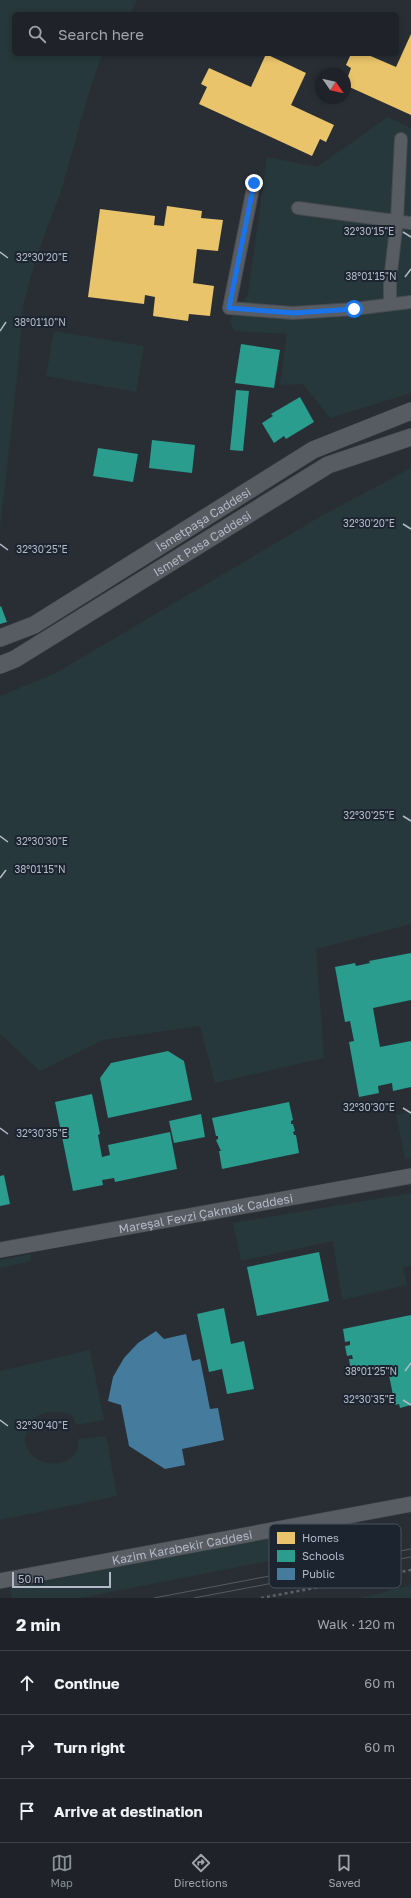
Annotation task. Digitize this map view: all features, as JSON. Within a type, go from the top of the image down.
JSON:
[{"type":"main road","name":"İsmetpaşa Caddesi","points":[[0,638],[34,625],[313,450],[411,411]]},
{"type":"main road","name":"Ismet Pasa Caddesi","points":[[0,665],[15,659],[328,465],[411,437]]},
{"type":"street","points":[[390,304],[390,282],[398,220],[401,139]]},
{"type":"street","points":[[254,183],[229,308],[294,313],[354,309],[411,302]]},
{"type":"street","points":[[298,208],[398,220],[411,223]]},
{"type":"street","name":"Mareşal Fevzi Çakmak Caddesi","points":[[0,1250],[411,1176]]},
{"type":"street","name":"Kazim Karabekir Caddesi","points":[[306,1524],[411,1504]]},
{"type":"street","name":"Kazim Karabekir Caddesi","points":[[0,1582],[269,1531]]},
{"type":"path","points":[[401,1572],[411,1570]]},
{"type":"path","points":[[261,1598],[315,1588]]},
{"type":"shaded area","points":[[0,0],[137,0],[131,12],[12,12],[12,56],[101,56],[89,92],[62,188],[36,258],[23,306],[18,369],[0,528]]},
{"type":"shaded area","points":[[388,117],[411,128],[411,393],[330,418],[303,384],[280,385],[287,334],[235,331],[229,321],[248,294],[267,157],[317,167]]},
{"type":"shaded area","points":[[54,331],[144,346],[136,392],[46,376]]},
{"type":"shaded area","points":[[411,468],[411,924],[316,949],[324,1058],[215,1083],[200,1026],[103,1040],[40,1071],[0,1034],[0,696],[54,674],[318,518]]},
{"type":"shaded area","points":[[410,1112],[411,1158],[405,1159],[396,1115]]},
{"type":"shaded area","points":[[411,1193],[411,1266],[403,1267],[407,1285],[342,1300],[333,1241],[241,1261],[233,1223]]},
{"type":"shaded area","points":[[31,1254],[31,1261],[0,1268],[0,1260]]},
{"type":"shaded area","points":[[90,1350],[104,1420],[77,1425],[69,1414],[50,1412],[41,1414],[31,1423],[25,1440],[28,1449],[33,1456],[48,1463],[56,1463],[64,1462],[71,1458],[78,1450],[78,1439],[106,1436],[117,1496],[0,1520],[0,1371]]},
{"type":"shaded area","points":[[358,1520],[359,1524],[338,1524]]},
{"type":"shaded area","points":[[269,1537],[269,1561],[80,1598],[12,1598],[10,1588]]},
{"type":"shaded area","points":[[411,1585],[411,1598],[361,1598],[401,1588]]},
{"type":"building: Homes","points":[[411,34],[411,115],[351,88],[351,68],[346,65],[350,56],[371,56],[396,67]]},
{"type":"building: Homes","points":[[265,56],[270,56],[306,73],[291,105],[334,125],[326,142],[320,139],[312,156],[199,104],[207,87],[201,84],[209,68],[251,87]]},
{"type":"building: Homes","points":[[167,206],[202,211],[201,218],[223,220],[218,251],[197,249],[193,283],[214,286],[210,316],[189,314],[188,321],[153,316],[155,297],[145,295],[144,304],[88,297],[100,209],[155,216],[154,225],[164,226]]},
{"type":"building: Schools","points":[[241,344],[280,350],[274,388],[235,383]]},
{"type":"building: Schools","points":[[236,390],[249,391],[243,451],[230,450]]},
{"type":"building: Schools","points":[[300,397],[314,422],[286,439],[284,436],[274,443],[262,423],[273,416],[271,414]]},
{"type":"building: Schools","points":[[152,440],[195,445],[192,473],[149,468]]},
{"type":"building: Schools","points":[[98,448],[138,454],[133,482],[93,476]]},
{"type":"building: Schools","points":[[1,606],[7,622],[0,624],[0,607]]},
{"type":"building: Schools","points":[[411,953],[411,1000],[373,1008],[380,1047],[411,1041],[411,1087],[393,1091],[392,1083],[378,1086],[379,1093],[359,1097],[349,1042],[354,1041],[350,1021],[345,1022],[335,967],[355,963],[356,966],[370,963],[369,961]]},
{"type":"building: Schools","points":[[168,1051],[184,1061],[192,1100],[108,1118],[100,1078],[111,1063]]},
{"type":"building: Schools","points":[[92,1094],[100,1134],[98,1135],[102,1157],[110,1155],[108,1145],[170,1132],[177,1169],[115,1182],[114,1178],[102,1180],[103,1185],[73,1191],[55,1102]]},
{"type":"building: Schools","points":[[289,1102],[293,1120],[291,1121],[291,1124],[293,1124],[295,1131],[293,1132],[294,1135],[296,1135],[299,1153],[222,1169],[219,1151],[221,1151],[216,1140],[218,1139],[218,1136],[216,1136],[212,1118]]},
{"type":"building: Schools","points":[[201,1114],[205,1137],[174,1143],[169,1121]]},
{"type":"building: Schools","points":[[4,1175],[10,1204],[0,1206],[0,1176]]},
{"type":"building: Schools","points":[[319,1252],[329,1301],[257,1316],[247,1267]]},
{"type":"building: Schools","points":[[224,1308],[231,1344],[244,1341],[254,1389],[227,1394],[222,1369],[209,1372],[197,1314]]},
{"type":"building: Schools","points":[[411,1315],[411,1405],[400,1408],[399,1404],[395,1405],[387,1365],[351,1372],[349,1359],[353,1359],[352,1355],[347,1356],[345,1346],[350,1345],[350,1341],[345,1342],[343,1329]]},
{"type":"building: Public","points":[[156,1331],[164,1339],[186,1334],[192,1361],[200,1359],[210,1409],[218,1408],[224,1440],[182,1449],[185,1465],[165,1469],[129,1446],[121,1405],[108,1401],[113,1377],[124,1358],[138,1343]]},
{"type":"tram line","points":[[401,1551],[411,1549]]},
{"type":"tram line","points":[[401,1559],[411,1557]]},
{"type":"tram line","points":[[154,1598],[269,1576]]},
{"type":"tram line","points":[[194,1598],[269,1584]]},
{"type":"route","points":[[254,183],[229,308],[294,313],[354,309]]}]
